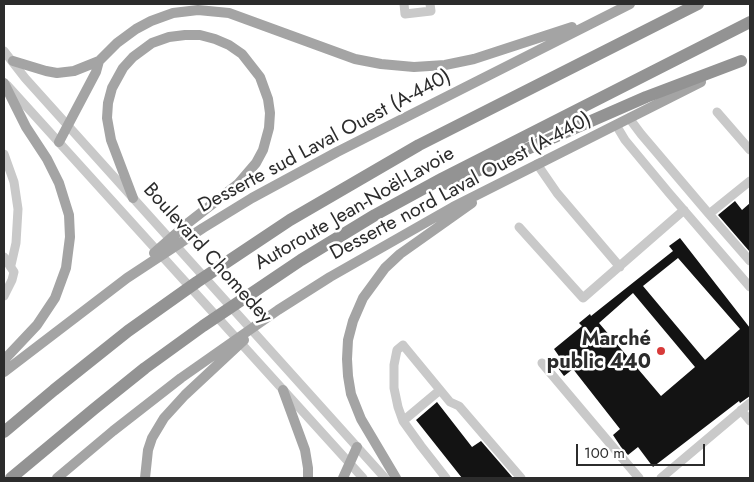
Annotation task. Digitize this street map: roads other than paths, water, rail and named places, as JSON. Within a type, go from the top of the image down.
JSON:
[{"type":"highway","points":[[591,58],[678,4]]},
{"type":"highway","name":"Autoroute Jean-Noël-Lavoie","points":[[4,432],[94,358],[177,296],[316,204],[393,160],[698,4]]},
{"type":"highway","name":"Autoroute Jean-Noël-Lavoie","points":[[11,478],[106,399],[203,326],[302,260],[376,215],[470,163],[750,22]]},
{"type":"highway","points":[[376,215],[646,96],[746,59]]},
{"type":"main road","name":"Desserte sud Laval Ouest (A-440)","points":[[148,262],[296,173],[630,4]]},
{"type":"main road","points":[[13,61],[57,73],[74,71],[99,61],[124,37],[144,24],[166,15],[189,10],[228,13],[363,61],[414,67],[445,65],[474,60],[604,17]]},
{"type":"main road","points":[[4,372],[148,262],[182,229],[244,178],[260,156],[268,136],[270,113],[264,85],[257,71],[248,60],[229,45],[200,35],[169,37],[145,47],[133,56],[119,74],[110,95],[107,110],[108,125],[111,140],[133,198]]},
{"type":"main road","name":"Desserte nord Laval Ouest (A-440)","points":[[57,478],[144,407],[226,351],[264,320],[372,252],[434,217],[746,59]]},
{"type":"main road","points":[[59,142],[96,72],[99,61]]},
{"type":"main road","points":[[4,82],[26,127],[47,159],[59,183],[69,215],[70,237],[66,268],[55,298],[42,319],[4,360]]},
{"type":"main road","points":[[396,478],[361,418],[351,394],[348,376],[348,349],[356,314],[373,282],[393,260],[502,182]]},
{"type":"main road","points":[[145,478],[148,450],[160,424],[226,351]]},
{"type":"main road","points":[[283,390],[306,450],[308,478]]},
{"type":"main road","points":[[343,478],[357,447]]},
{"type":"street","points":[[404,4],[405,14],[431,10],[430,4]]},
{"type":"street","name":"Boulevard Chomedey","points":[[4,51],[25,78],[385,478]]},
{"type":"street","name":"Boulevard Chomedey","points":[[4,82],[363,478]]},
{"type":"street","points":[[717,112],[750,150]]},
{"type":"street","points":[[629,118],[750,261]]},
{"type":"street","points":[[616,124],[631,147],[750,287]]},
{"type":"street","points":[[4,154],[14,182],[18,203],[18,229],[14,254],[10,265]]},
{"type":"street","points":[[537,164],[557,193],[620,267]]},
{"type":"street","points":[[709,214],[750,181]]},
{"type":"street","points":[[519,227],[583,298],[684,210]]},
{"type":"street","points":[[4,257],[14,269],[14,276],[4,296]]},
{"type":"street","points":[[446,478],[404,420],[395,397],[393,379],[395,356],[403,345],[450,402],[459,406],[521,478]]},
{"type":"street","points":[[542,363],[639,478]]},
{"type":"street","points":[[404,420],[440,390]]},
{"type":"street","points":[[662,478],[750,403]]},
{"type":"street","points":[[741,410],[750,421]]},
{"type":"place","name":"Marché public 440","points":[[661,351]]}]
